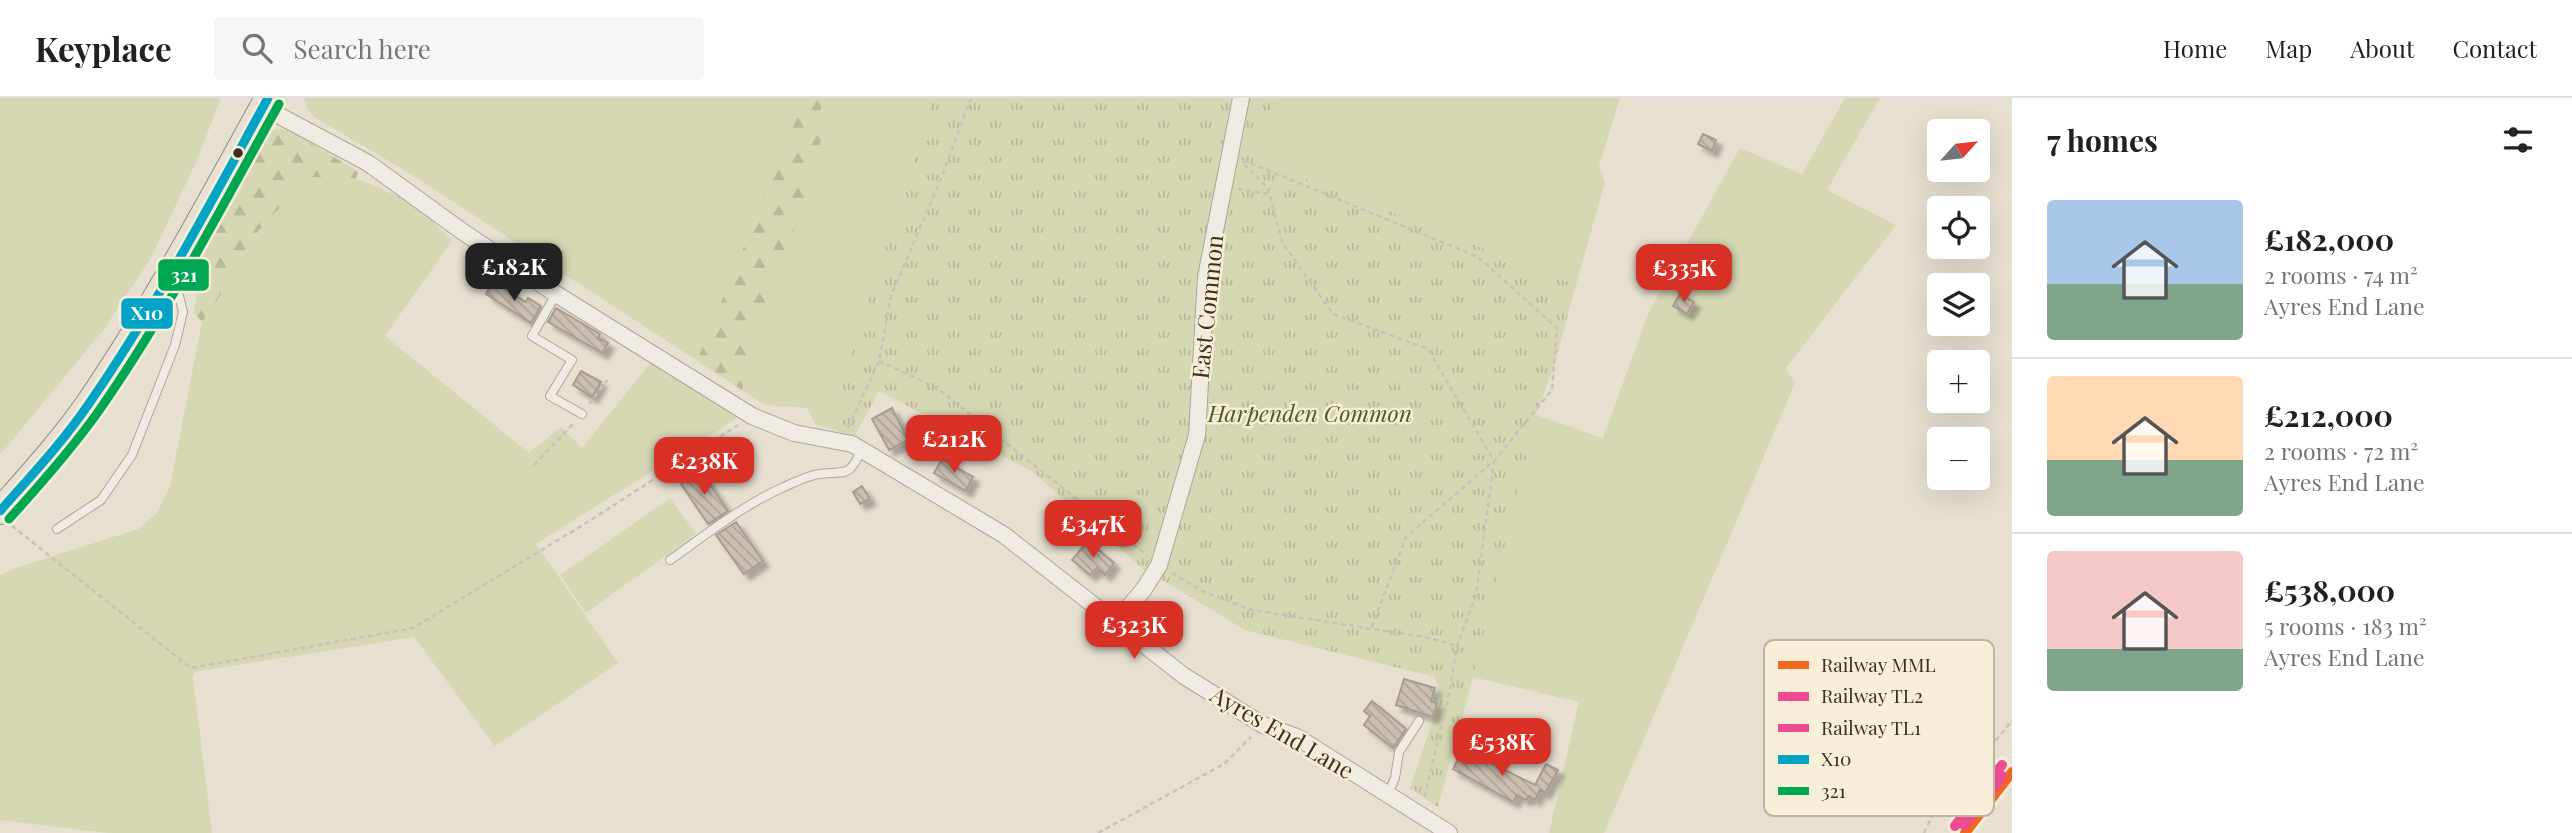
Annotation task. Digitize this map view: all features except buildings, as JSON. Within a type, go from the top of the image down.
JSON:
[{"type":"main road","points":[[5,517],[44,460],[87,406],[167,277],[266,102]]},
{"type":"street","name":"East Common","points":[[1115,623],[1144,589],[1159,565],[1197,435],[1206,277],[1241,98]]},
{"type":"street","name":"Ayres End Lane","points":[[266,102],[368,163],[463,232],[556,294],[752,416],[794,433],[842,442],[862,450],[1004,536],[1184,676],[1263,725],[1297,737],[1449,833]]},
{"type":"lane","points":[[57,529],[101,500],[132,455],[175,345],[183,312],[177,288],[167,277]]},
{"type":"lane","points":[[556,294],[532,337],[572,360],[550,396],[582,414]]},
{"type":"lane","points":[[670,559],[742,509],[785,486],[820,474],[840,474],[854,466],[862,450]]},
{"type":"lane","points":[[1387,796],[1395,778],[1399,752],[1419,721]]},
{"type":"path","points":[[842,442],[879,361],[891,296],[942,176],[971,98]]},
{"type":"path","points":[[1371,629],[1406,537],[1494,461],[1552,390],[1557,328],[1478,257],[1240,159],[1268,188],[1282,242],[1333,314],[1428,349],[1494,461],[1476,595],[1457,646],[1436,756],[1419,816]]},
{"type":"path","points":[[1224,187],[1270,195]]},
{"type":"path","points":[[879,361],[937,388],[1159,565],[1202,591],[1252,610],[1430,638],[1457,646]]},
{"type":"path","points":[[5,517],[191,668],[413,628],[586,523],[752,416]]},
{"type":"path","points":[[1994,742],[2012,720]]},
{"type":"path","points":[[1098,833],[1224,764],[1263,725]]},
{"type":"path","points":[[1924,833],[1932,816]]},
{"type":"green space","points":[[0,98],[221,98],[197,160],[151,258],[104,329],[0,455]]},
{"type":"green space","points":[[304,98],[933,98],[828,428],[816,425],[807,408],[765,405],[409,173],[314,117],[306,107]]},
{"type":"green space","points":[[807,98],[821,100],[821,140],[798,221],[753,332],[742,390],[697,361]]},
{"type":"green space","name":"Harpenden Common","points":[[933,98],[1274,98],[1252,157],[1576,285],[1554,366],[1536,415],[1473,677],[1438,807],[1410,788],[1440,700],[1435,677],[1245,630],[1141,567],[1033,472],[879,391],[854,437],[828,428]]},
{"type":"green space","points":[[1274,98],[1620,98],[1599,166],[1605,182],[1576,285],[1251,156]]},
{"type":"green space","points":[[1845,98],[1880,98],[1827,190],[1896,225],[1786,368],[1795,383],[1604,833],[1549,833],[1579,702],[1473,677],[1536,415],[1603,438],[1648,314],[1740,148],[1802,174]]},
{"type":"green space","points":[[283,129],[359,172],[356,178],[308,177],[259,230],[233,277],[202,322],[194,313],[204,241],[261,140],[273,130]]},
{"type":"green space","points":[[308,177],[356,178],[416,204],[452,241],[385,336],[529,453],[561,427],[582,448],[652,361],[739,417],[536,544],[618,663],[495,746],[414,637],[195,672],[193,677],[212,833],[108,833],[0,820],[0,575],[138,529],[157,513],[170,486],[202,322],[233,277],[259,230]]},
{"type":"green space","points":[[670,498],[696,534],[586,613],[560,575]]},
{"type":"rail line","name":"TL1","points":[[1994,775],[2002,765]]},
{"type":"rail line","name":"MML","points":[[1994,795],[2012,772]]},
{"type":"rail line","name":"TL2","points":[[1994,786],[2002,776]]},
{"type":"rail line","name":"TL1","points":[[1955,826],[1963,816]]},
{"type":"rail line","name":"TL2","points":[[1964,825],[1971,816]]},
{"type":"rail line","name":"MML","points":[[1965,833],[1978,816]]},
{"type":"transit line","name":"X10","points":[[0,511],[68,433],[113,368],[182,254],[268,98]]},
{"type":"transit line","name":"321","points":[[9,519],[77,440],[123,375],[192,261],[279,104]]}]
